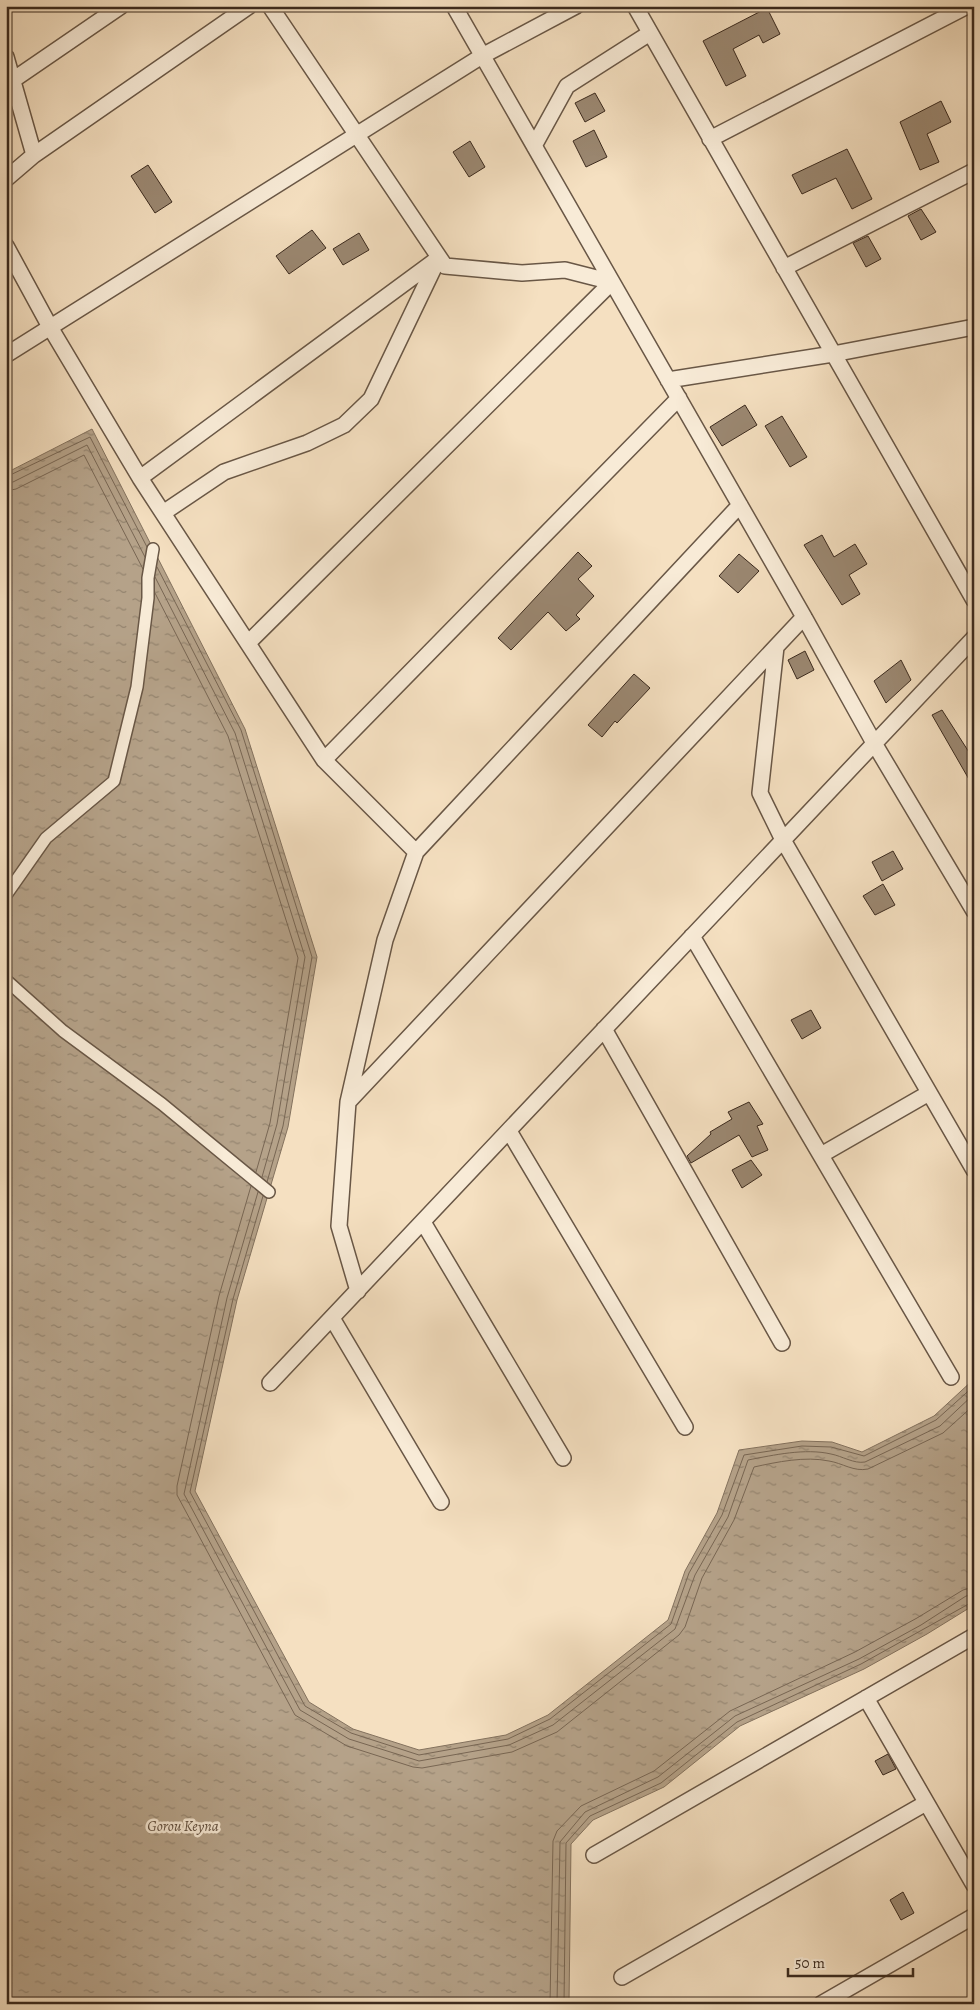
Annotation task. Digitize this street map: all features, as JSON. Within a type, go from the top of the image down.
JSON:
[{"type":"street","points":[[13,80],[121,6]]},
{"type":"street","points":[[6,179],[34,155],[249,6]]},
{"type":"street","points":[[270,6],[445,266],[522,273],[565,270],[612,282]]},
{"type":"street","points":[[454,6],[804,617],[874,743],[974,911]]},
{"type":"street","points":[[6,355],[482,56],[576,6]]},
{"type":"street","points":[[635,6],[974,600]]},
{"type":"street","points":[[710,139],[967,6]]},
{"type":"street","points":[[534,146],[567,86],[650,33]]},
{"type":"street","points":[[6,57],[34,155]]},
{"type":"street","points":[[784,268],[974,171]]},
{"type":"street","points":[[6,246],[50,327],[140,478],[324,760],[416,852]]},
{"type":"street","points":[[140,478],[439,257]]},
{"type":"street","points":[[163,513],[224,472],[307,443],[344,425],[370,399],[439,257]]},
{"type":"street","points":[[248,643],[612,282]]},
{"type":"street","points":[[668,380],[833,354],[974,327]]},
{"type":"street","points":[[324,760],[679,398]]},
{"type":"street","points":[[358,1291],[339,1226],[348,1102],[385,940],[416,852],[740,505]]},
{"type":"street","points":[[6,895],[46,838],[114,781],[137,687],[148,598],[148,578],[153,548]]},
{"type":"street","points":[[348,1102],[804,617]]},
{"type":"street","points":[[270,1383],[974,638]]},
{"type":"street","points":[[776,648],[760,793],[783,840],[974,1170]]},
{"type":"street","points":[[692,936],[951,1376]]},
{"type":"street","points":[[6,980],[63,1032],[162,1104],[269,1192]]},
{"type":"street","points":[[604,1030],[782,1343]]},
{"type":"street","points":[[821,1155],[930,1093]]},
{"type":"street","points":[[509,1131],[685,1427]]},
{"type":"street","points":[[423,1222],[563,1458]]},
{"type":"street","points":[[332,1318],[441,1502]]},
{"type":"street","points":[[594,1854],[974,1636]]},
{"type":"street","points":[[866,1698],[926,1803],[970,1869],[974,1885]]},
{"type":"street","points":[[622,1978],[926,1803]]},
{"type":"street","points":[[820,2004],[974,1916]]},
{"type":"water","name":"Gorou Keyna","points":[[92,429],[245,729],[317,957],[288,1127],[237,1300],[195,1491],[309,1702],[353,1729],[419,1750],[506,1735],[548,1715],[668,1620],[685,1571],[717,1513],[739,1450],[802,1441],[832,1442],[862,1452],[934,1416],[974,1379],[974,1605],[864,1669],[740,1726],[664,1787],[593,1820],[571,1844],[569,2004],[6,2004],[6,473]]},
{"type":"building","points":[[767,8],[780,34],[763,43],[759,35],[733,49],[746,76],[726,86],[703,41]]},
{"type":"building","points":[[595,93],[605,111],[585,122],[575,103]]},
{"type":"building","points":[[941,101],[951,122],[927,134],[939,162],[920,170],[900,122]]},
{"type":"building","points":[[594,130],[607,157],[586,167],[573,141]]},
{"type":"building","points":[[470,141],[485,167],[469,177],[453,152]]},
{"type":"building","points":[[847,149],[872,199],[852,209],[836,178],[802,194],[792,175]]},
{"type":"building","points":[[148,165],[172,202],[155,213],[131,176]]},
{"type":"building","points":[[921,209],[936,232],[921,240],[908,216]]},
{"type":"building","points":[[312,230],[326,248],[289,274],[276,256]]},
{"type":"building","points":[[359,233],[369,250],[343,265],[333,249]]},
{"type":"building","points":[[868,236],[881,259],[866,267],[853,243]]},
{"type":"building","points":[[745,405],[757,425],[722,446],[710,427]]},
{"type":"building","points":[[782,416],[807,457],[790,467],[765,426]]},
{"type":"building","points":[[822,535],[834,557],[855,544],[867,564],[849,575],[860,594],[842,605],[804,545]]},
{"type":"building","points":[[578,552],[592,566],[578,579],[594,596],[576,615],[580,619],[566,631],[548,612],[511,650],[498,638]]},
{"type":"building","points":[[739,554],[759,571],[738,593],[719,576]]},
{"type":"building","points":[[805,651],[814,670],[797,679],[788,660]]},
{"type":"building","points":[[901,660],[911,680],[886,703],[874,681]]},
{"type":"building","points":[[634,674],[650,688],[617,723],[615,721],[602,737],[588,725]]},
{"type":"building","points":[[942,710],[974,760],[974,788],[932,715]]},
{"type":"building","points":[[893,851],[903,869],[882,881],[872,862]]},
{"type":"building","points":[[883,884],[895,905],[875,915],[863,896]]},
{"type":"building","points":[[811,1010],[821,1028],[802,1039],[791,1020]]},
{"type":"building","points":[[749,1102],[763,1124],[757,1126],[768,1150],[752,1157],[739,1135],[691,1163],[687,1156],[711,1134],[710,1132],[732,1119],[728,1112]]},
{"type":"building","points":[[751,1160],[762,1175],[742,1188],[732,1170]]},
{"type":"building","points":[[888,1754],[896,1769],[883,1775],[875,1761]]},
{"type":"building","points":[[903,1892],[914,1913],[901,1920],[890,1900]]}]
